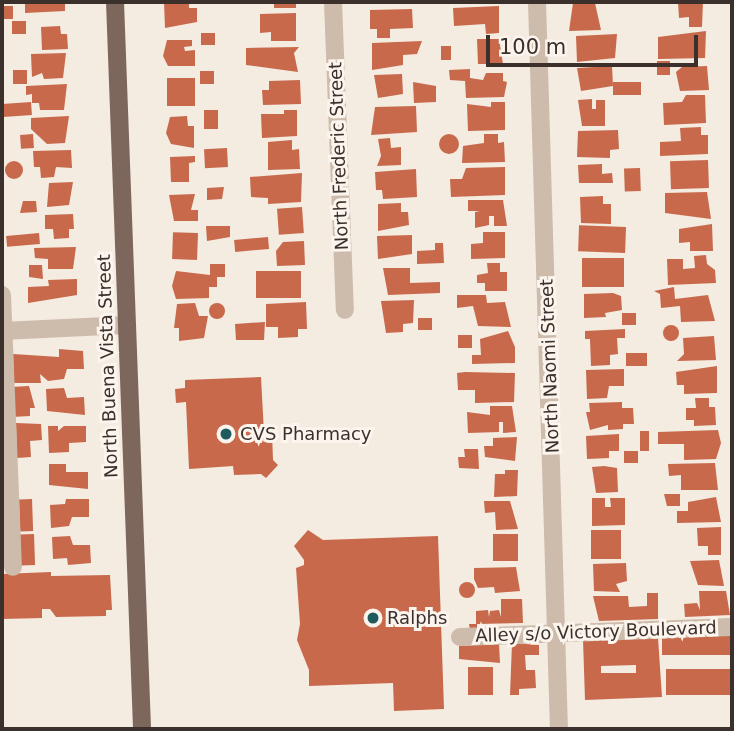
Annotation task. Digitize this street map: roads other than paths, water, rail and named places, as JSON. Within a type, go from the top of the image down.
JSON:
[{"type":"main road","name":"North Buena Vista Street","points":[[115,2],[142,729]]},
{"type":"street","name":"North Frederic Street","points":[[333,2],[345,310]]},
{"type":"street","name":"North Naomi Street","points":[[537,2],[559,633],[559,729]]},
{"type":"street","points":[[2,295],[13,567]]},
{"type":"street","points":[[2,331],[127,324]]},
{"type":"street","name":"Alley s/o Victory Boulevard","points":[[460,637],[732,627]]},
{"type":"place","name":"CVS Pharmacy","points":[[226,434]]},
{"type":"place","name":"Ralphs","points":[[373,618]]}]
